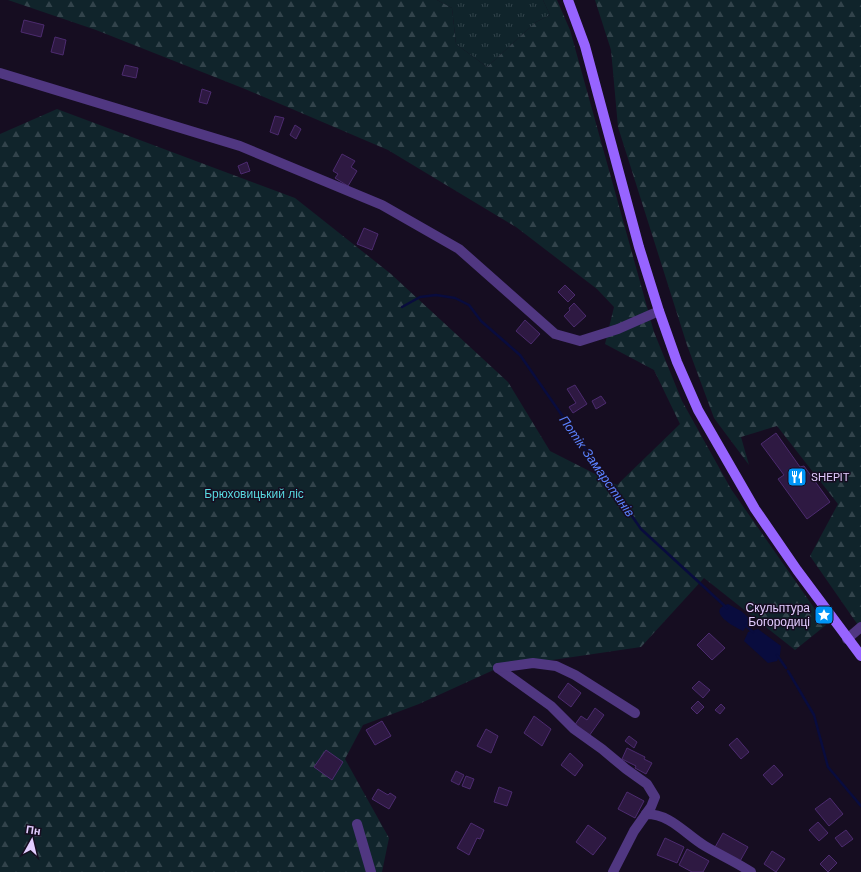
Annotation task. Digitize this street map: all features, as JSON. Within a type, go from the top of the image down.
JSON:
[{"type":"main road","points":[[568,0],[585,46],[639,246],[659,311],[677,362],[698,410],[763,522],[861,656]]},
{"type":"street","points":[[0,73],[240,146],[382,204],[459,249],[556,334],[580,341],[618,329],[659,311]]},
{"type":"street","points":[[848,639],[861,627]]},
{"type":"street","points":[[613,872],[634,832],[651,807],[655,797],[648,784],[574,729],[551,706],[498,668],[533,663],[556,666],[581,678],[635,713]]},
{"type":"street","points":[[646,814],[656,814],[677,824],[704,845],[751,872]]},
{"type":"street","points":[[357,824],[371,872]]},
{"type":"green space","name":"Брюховицький ліс","points":[[8,0],[437,0],[452,8],[456,44],[487,67],[536,22],[550,15],[543,0],[557,0],[570,30],[654,332],[682,401],[731,489],[826,625],[795,650],[704,578],[641,647],[498,668],[419,704],[363,725],[345,759],[389,838],[382,872],[0,872],[0,134],[57,109],[295,198],[391,274],[508,382],[550,451],[617,485],[680,424],[654,370],[605,344],[614,307],[597,289],[516,227],[388,150],[245,89],[96,30]]},
{"type":"green space","points":[[437,0],[543,0],[550,15],[536,22],[487,67],[456,44],[452,8]]},
{"type":"green space","points":[[595,0],[861,0],[861,633],[860,628],[810,556],[838,504],[777,426],[741,437],[749,465],[714,418],[687,345],[618,127],[611,50]]},
{"type":"shaded area","points":[[728,604],[741,611],[749,618],[748,625],[743,631],[728,623],[720,615],[719,611],[722,607]]},
{"type":"shaded area","points":[[758,629],[781,646],[780,655],[777,661],[768,663],[744,641],[748,632]]},
{"type":"building","points":[[24,20],[44,25],[41,37],[21,32]]},
{"type":"building","points":[[55,37],[66,40],[63,55],[51,52]]},
{"type":"building","points":[[125,65],[138,68],[136,78],[122,75]]},
{"type":"building","points":[[202,89],[211,92],[207,104],[199,102]]},
{"type":"building","points":[[275,116],[284,118],[278,135],[270,132]]},
{"type":"building","points":[[295,125],[301,129],[296,139],[290,135]]},
{"type":"building","points":[[342,154],[355,161],[351,167],[357,171],[348,186],[335,178],[338,174],[333,171]]},
{"type":"building","points":[[247,162],[250,171],[241,174],[238,166]]},
{"type":"building","points":[[364,228],[378,234],[372,250],[357,244]]},
{"type":"building","points":[[565,285],[575,295],[568,302],[558,292]]},
{"type":"building","points":[[574,303],[586,316],[574,327],[564,316]]},
{"type":"building","points":[[525,320],[540,334],[531,344],[516,331]]},
{"type":"building","points":[[575,385],[587,404],[573,413],[569,407],[576,403],[567,389]]},
{"type":"building","points":[[601,396],[606,403],[596,409],[592,401]]},
{"type":"building","name":"SHEPIT","points":[[776,433],[800,467],[804,466],[830,502],[807,519],[778,479],[784,475],[761,444]]},
{"type":"building","points":[[709,633],[725,648],[712,660],[697,645]]},
{"type":"building","points":[[699,681],[710,690],[703,698],[692,688]]},
{"type":"building","points":[[568,683],[581,693],[571,707],[558,697]]},
{"type":"building","points":[[698,701],[704,707],[697,714],[691,708]]},
{"type":"building","points":[[721,704],[725,708],[720,714],[715,710]]},
{"type":"building","points":[[595,708],[604,715],[589,736],[574,726],[581,716],[587,720]]},
{"type":"building","points":[[534,716],[551,729],[542,746],[524,733]]},
{"type":"building","points":[[382,721],[391,736],[375,745],[366,730]]},
{"type":"building","points":[[486,729],[498,736],[491,753],[477,746]]},
{"type":"building","points":[[629,736],[637,742],[634,748],[625,741]]},
{"type":"building","points":[[737,738],[749,752],[741,759],[729,745]]},
{"type":"building","points":[[627,748],[645,757],[644,759],[652,763],[646,774],[635,768],[636,766],[622,759]]},
{"type":"building","points":[[326,750],[343,762],[332,780],[314,767]]},
{"type":"building","points":[[570,753],[583,765],[575,776],[561,765]]},
{"type":"building","points":[[774,765],[783,775],[772,785],[763,775]]},
{"type":"building","points":[[456,771],[464,775],[459,785],[451,781]]},
{"type":"building","points":[[466,776],[474,779],[470,789],[462,786]]},
{"type":"building","points":[[499,787],[512,792],[507,806],[494,802]]},
{"type":"building","points":[[378,789],[388,795],[390,793],[396,797],[389,809],[372,799]]},
{"type":"building","points":[[627,792],[644,801],[635,818],[618,809]]},
{"type":"building","points":[[830,798],[843,814],[829,826],[815,809]]},
{"type":"building","points":[[818,822],[828,833],[819,841],[809,830]]},
{"type":"building","points":[[471,823],[484,830],[480,839],[477,838],[469,855],[457,848]]},
{"type":"building","points":[[588,825],[606,838],[593,855],[576,842]]},
{"type":"building","points":[[846,830],[853,839],[842,847],[835,838]]},
{"type":"building","points":[[723,833],[748,847],[739,863],[714,849]]},
{"type":"building","points":[[665,838],[684,847],[677,863],[657,855]]},
{"type":"building","points":[[687,849],[709,861],[703,872],[692,872],[679,865]]},
{"type":"building","points":[[772,851],[785,859],[776,872],[764,864]]},
{"type":"building","points":[[829,855],[837,863],[828,872],[820,864]]},
{"type":"waterway","name":"Потік Замарстинів","points":[[402,307],[420,297],[436,295],[455,298],[469,305],[481,321],[520,355],[641,529],[727,608]]},
{"type":"waterway","name":"Потік Замарстинів","points":[[745,625],[753,632]]},
{"type":"waterway","name":"Потік Замарстинів","points":[[777,655],[786,668]]},
{"type":"waterway","name":"Потік Замарстинів","points":[[788,671],[814,715],[828,767],[861,806]]},
{"type":"place","name":"SHEPIT","points":[[797,477]]},
{"type":"place","name":"Скульптура Богородиці","points":[[824,615]]}]
